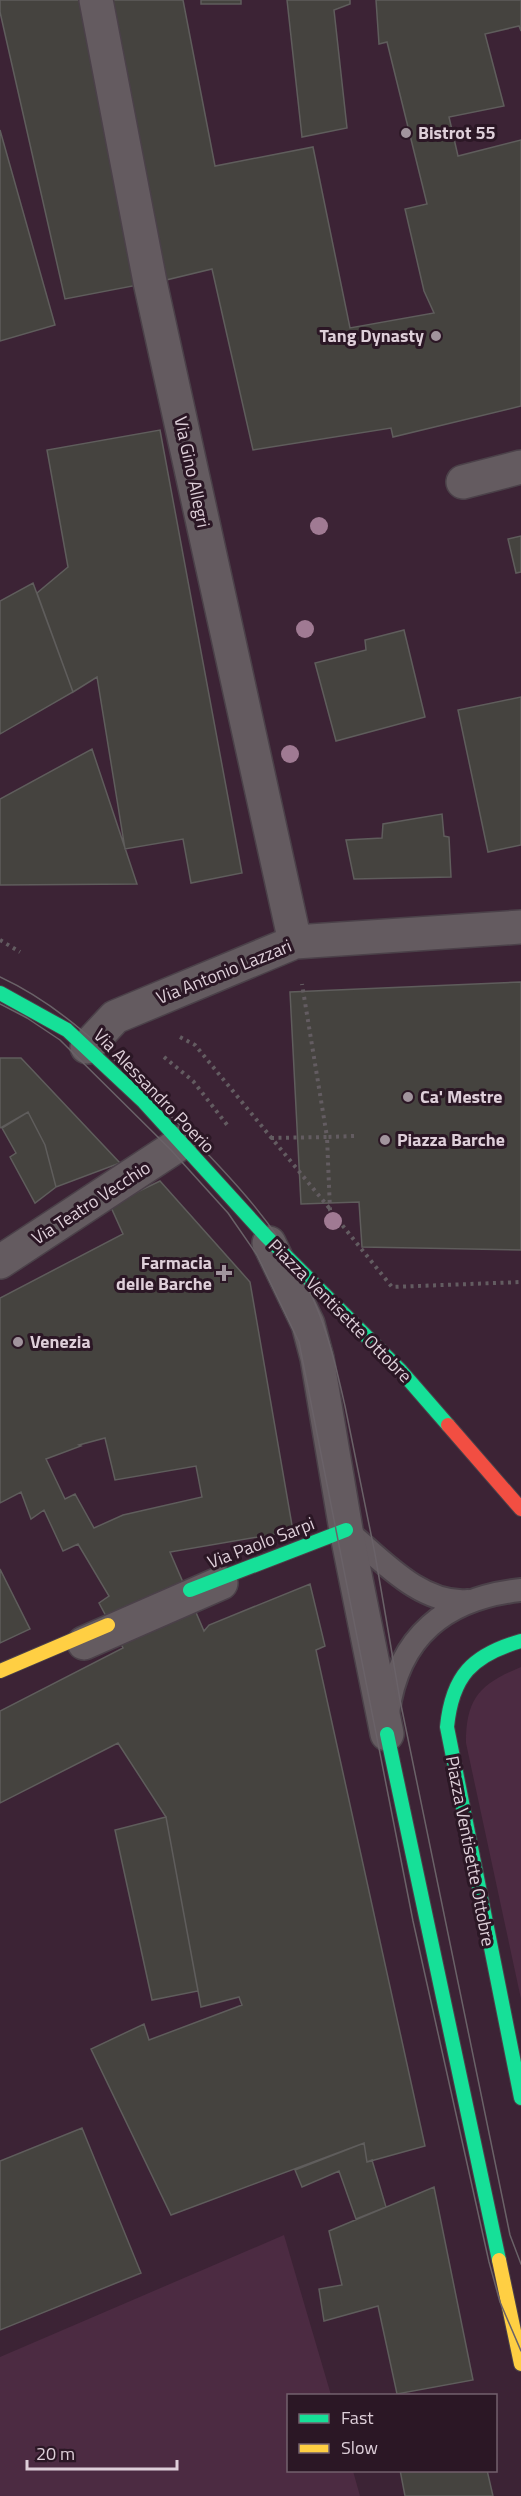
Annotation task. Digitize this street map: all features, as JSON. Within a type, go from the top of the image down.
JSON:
[{"type":"street","name":"Via Gino Allegri","points":[[96,0],[150,282],[296,942]]},
{"type":"street","points":[[463,482],[521,467]]},
{"type":"street","name":"Via Antonio Lazzari","points":[[87,1047],[115,1017],[296,942],[521,927]]},
{"type":"street","name":"Via Alessandro Poerio","points":[[0,993],[67,1030],[87,1047],[144,1102],[266,1236]]},
{"type":"street","name":"Via Teatro Vecchio","points":[[0,1262],[182,1143]]},
{"type":"street","name":"Piazza Ventisette Ottobre","points":[[266,1236],[401,1371],[521,1509]]},
{"type":"street","name":"Piazza Ventisette Ottobre","points":[[266,1236],[308,1324],[317,1358],[342,1531],[521,2364]]},
{"type":"street","points":[[0,1679],[342,1531]]},
{"type":"street","name":"Via Paolo Sarpi","points":[[190,1590],[342,1531]]},
{"type":"street","points":[[0,1671],[108,1625]]},
{"type":"street","name":"Piazza Ventisette Ottobre","points":[[521,1641],[489,1651],[458,1681],[448,1702],[447,1727],[521,2098]]},
{"type":"street","name":"Piazza Ventisette Ottobre","points":[[490,2220],[521,2298]]},
{"type":"lane","name":"Piazza Ventisette Ottobre","points":[[342,1531],[421,1589],[442,1599],[473,1600],[521,1590]]},
{"type":"lane","name":"Piazza Ventisette Ottobre","points":[[387,1734],[393,1687],[411,1648],[423,1631],[438,1617],[473,1600]]},
{"type":"path","points":[[296,942],[327,1137],[330,1210]]},
{"type":"path","points":[[132,1009],[195,1045],[392,1287],[521,1282]]},
{"type":"path","points":[[271,1138],[354,1136]]},
{"type":"shaded area","points":[[0,0],[521,0],[521,2496],[0,2496]]},
{"type":"shaded area","points":[[521,1667],[521,1999],[466,1743],[469,1715],[478,1694],[495,1680]]},
{"type":"shaded area","points":[[284,2235],[331,2394],[287,2394],[287,2472],[353,2472],[360,2496],[0,2496],[0,2357]]},
{"type":"building","points":[[0,0],[88,0],[138,285],[65,299],[0,12]]},
{"type":"building","points":[[107,0],[183,0],[215,166],[313,147],[350,328],[434,313],[424,291],[405,209],[427,204],[387,42],[379,44],[376,0],[521,0],[521,31],[519,26],[485,34],[504,106],[449,117],[458,156],[521,140],[521,406],[393,437],[391,428],[253,450],[212,269],[162,281]]},
{"type":"building","points":[[201,0],[241,0],[241,4],[201,4]]},
{"type":"building","points":[[287,0],[350,0],[350,4],[334,10],[347,128],[302,137]]},
{"type":"building","points":[[0,130],[55,325],[0,341]]},
{"type":"building","points":[[160,430],[242,873],[191,883],[183,839],[125,849],[97,677],[73,692],[37,593],[68,567],[47,450]]},
{"type":"building","points":[[521,536],[521,572],[516,573],[508,539]]},
{"type":"building","points":[[33,583],[73,692],[0,734],[0,601]]},
{"type":"building","points":[[404,630],[425,717],[336,741],[315,663],[366,650],[365,640]]},
{"type":"building","points":[[521,697],[521,845],[488,852],[458,710]]},
{"type":"building","points":[[92,749],[137,884],[0,885],[0,799]]},
{"type":"building","points":[[442,814],[444,836],[449,837],[451,877],[354,879],[346,840],[382,838],[383,824]]},
{"type":"building","name":"Ca' Mestre","points":[[521,982],[521,1250],[362,1247],[359,1202],[301,1204],[290,992]]},
{"type":"building","points":[[0,1058],[21,1058],[120,1163],[56,1187],[45,1145],[28,1112],[0,1128]]},
{"type":"building","points":[[28,1112],[45,1145],[56,1187],[35,1203],[10,1157],[16,1153],[2,1128]]},
{"type":"building","points":[[160,1181],[250,1282],[293,1531],[170,1552],[204,1631],[209,1625],[310,1584],[325,1646],[316,1650],[425,2146],[367,2162],[364,2143],[171,2215],[91,2049],[144,2024],[149,2040],[242,2005],[239,1997],[201,2007],[166,1817],[118,1743],[0,1803],[0,1711],[123,1648],[99,1603],[109,1596],[78,1544],[63,1551],[44,1510],[31,1519],[21,1492],[0,1503],[0,1298],[123,1234],[110,1205]],"holes":[[[105,1438],[115,1480],[196,1466],[202,1497],[123,1515],[94,1528],[75,1494],[65,1499],[46,1459],[81,1446],[79,1445]]]},
{"type":"building","points":[[0,1569],[30,1629],[0,1643]]},
{"type":"building","points":[[166,1817],[198,1991],[152,2000],[115,1830]]},
{"type":"building","points":[[82,2128],[141,2273],[0,2330],[0,2161]]},
{"type":"building","points":[[364,2143],[367,2162],[372,2160],[386,2207],[356,2219],[339,2171],[302,2187],[295,2170]]},
{"type":"building","points":[[434,2187],[473,2380],[397,2394],[378,2306],[324,2321],[319,2289],[342,2285],[329,2231]]},
{"type":"building","points":[[400,2472],[487,2472],[493,2496],[405,2496]]},
{"type":"tram line","points":[[0,977],[47,1004],[89,1037],[208,1154],[268,1223],[301,1274],[314,1301],[332,1353],[345,1406],[375,1554],[400,1700],[510,2235],[521,2264]]},
{"type":"tram line","points":[[0,1004],[27,1018],[60,1040],[171,1150],[228,1213],[257,1255],[299,1342],[413,1921],[489,2262],[500,2302],[521,2351]]},
{"type":"traffic: fast","points":[[0,993],[67,1030],[144,1102],[266,1236],[401,1371],[448,1425]]},
{"type":"traffic: fast","points":[[190,1590],[346,1530]]},
{"type":"traffic: fast","points":[[521,1641],[489,1653],[467,1670],[454,1694],[447,1727],[521,2098]]},
{"type":"traffic: fast","points":[[387,1734],[499,2260]]},
{"type":"traffic: slow","points":[[0,1671],[108,1625]]},
{"type":"traffic: slow","points":[[499,2260],[521,2364]]},
{"type":"traffic: jam","points":[[448,1425],[521,1509]]},
{"type":"place","name":"Bistrot 55","points":[[406,133]]},
{"type":"place","name":"Tang Dynasty","points":[[436,336]]},
{"type":"place","name":"Ca' Mestre","points":[[408,1097]]},
{"type":"place","name":"Piazza Barche","points":[[385,1140]]},
{"type":"place","name":"Farmacia delle Barche","points":[[224,1273]]},
{"type":"place","name":"Venezia","points":[[18,1342]]}]
